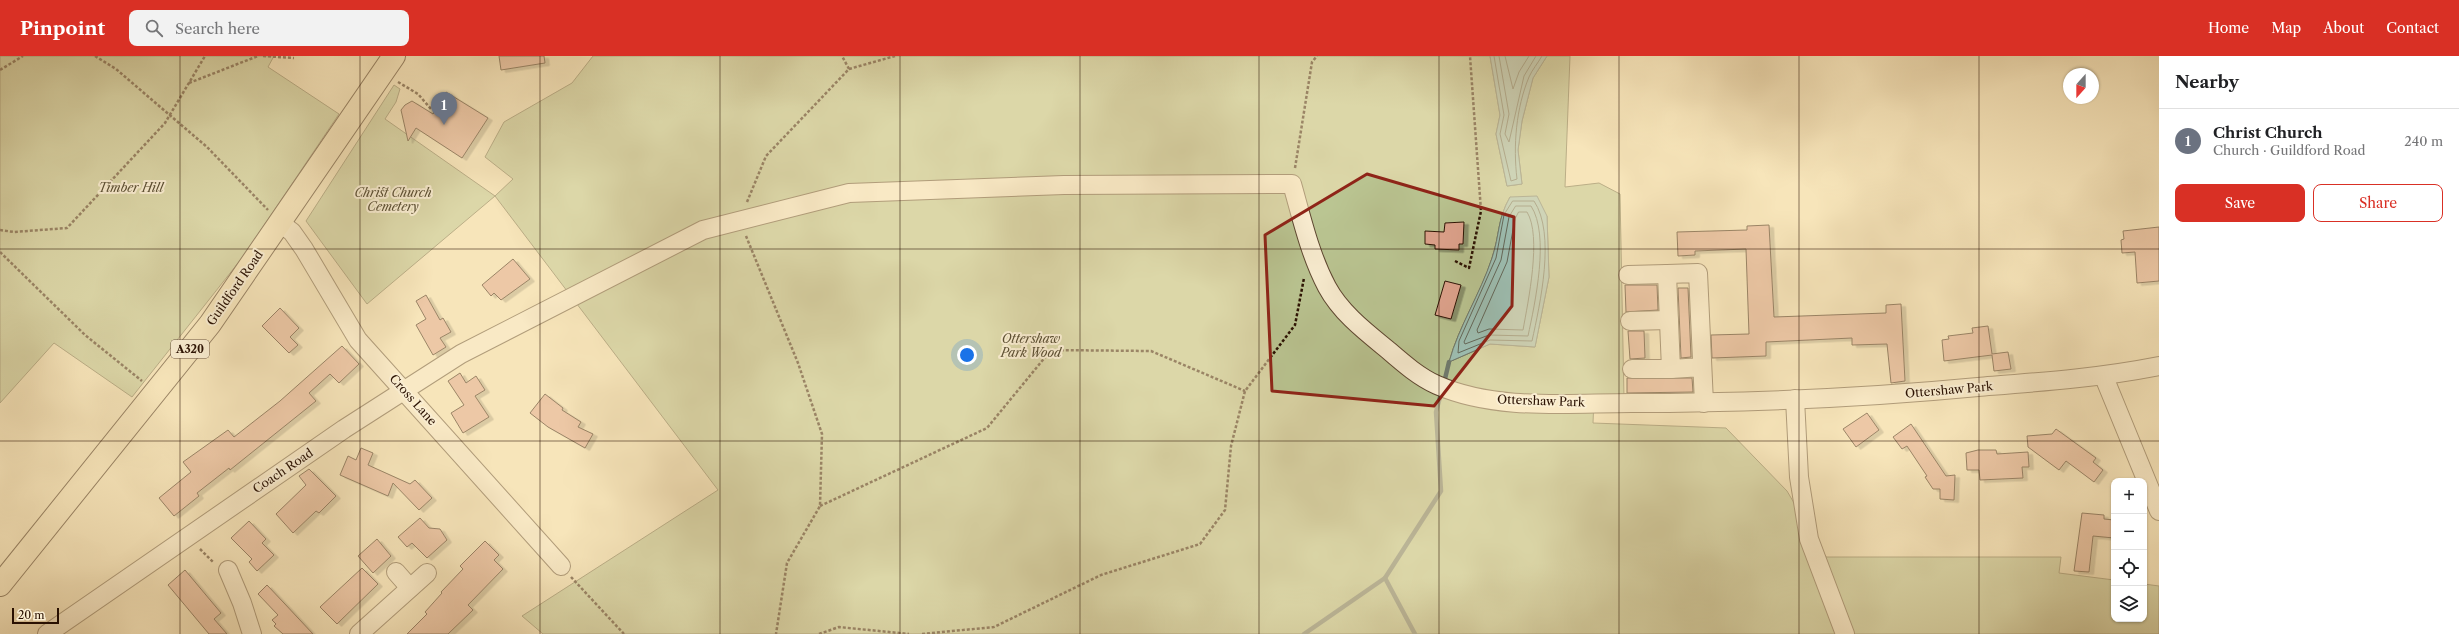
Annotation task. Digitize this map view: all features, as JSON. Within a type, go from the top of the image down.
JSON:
[{"type":"main road","name":"Guildford Road","points":[[0,584],[156,393],[210,324],[394,56]]},
{"type":"street","name":"Coach Road","points":[[47,634],[191,534],[461,354],[525,319],[703,230],[849,193],[1064,185],[1292,184]]},
{"type":"street","name":"Ottershaw Park","points":[[1292,184],[1308,240],[1327,287],[1339,305],[1362,329],[1405,364],[1435,384],[1467,396],[1515,402],[1704,403],[1872,397],[2104,377],[2159,366]]},
{"type":"street","name":"Cross Lane","points":[[280,223],[292,232],[304,249],[358,340],[561,566]]},
{"type":"street","points":[[1628,275],[1698,273],[1704,403]]},
{"type":"street","points":[[1667,274],[1671,369]]},
{"type":"street","points":[[1630,320],[1669,320]]},
{"type":"street","points":[[1632,369],[1702,367]]},
{"type":"street","points":[[2104,377],[2159,511]]},
{"type":"street","points":[[1795,399],[1799,477],[1809,539],[1845,634]]},
{"type":"street","points":[[228,570],[242,603],[252,634]]},
{"type":"street","points":[[396,572],[410,588]]},
{"type":"street","points":[[359,634],[427,573]]},
{"type":"path","points":[[0,70],[23,56]]},
{"type":"path","points":[[96,56],[116,69],[207,147],[280,223]]},
{"type":"path","points":[[0,230],[14,232],[67,228],[165,124],[205,56]]},
{"type":"path","points":[[189,83],[258,56]]},
{"type":"path","points":[[263,56],[294,58]]},
{"type":"path","points":[[842,56],[849,69]]},
{"type":"path","points":[[776,634],[787,563],[820,506],[822,434],[798,363],[739,220],[766,156],[849,69],[895,56]]},
{"type":"path","points":[[1292,184],[1312,62],[1317,56]]},
{"type":"path","points":[[1455,261],[1469,268],[1481,211],[1470,56]]},
{"type":"path","points":[[394,80],[418,94],[431,109]]},
{"type":"path","points":[[0,252],[86,335],[156,393]]},
{"type":"path","points":[[922,634],[994,627],[1101,575],[1200,544],[1225,510],[1231,446],[1245,391],[1295,325],[1305,277],[1302,270]]},
{"type":"path","points":[[820,506],[987,428],[1051,350],[1151,351],[1245,391]]},
{"type":"path","points":[[191,534],[204,554],[228,570]]},
{"type":"path","points":[[561,566],[624,634]]},
{"type":"path","points":[[819,634],[839,627],[909,634]]},
{"type":"highlighted area","points":[[1367,174],[1514,217],[1512,306],[1434,406],[1272,391],[1265,235]]},
{"type":"green space","name":"Timber Hill","points":[[0,56],[274,56],[268,67],[339,114],[242,258],[132,397],[54,343],[0,403]]},
{"type":"green space","name":"Ottershaw Park Wood","points":[[593,56],[1490,56],[1500,115],[1496,134],[1507,186],[1522,184],[1518,150],[1522,121],[1533,78],[1547,56],[1570,56],[1565,187],[1599,183],[1620,194],[1624,398],[1594,398],[1593,423],[1726,428],[1787,491],[1826,557],[2061,557],[2059,573],[2111,580],[2111,622],[2147,622],[2147,584],[2159,586],[2159,634],[543,634],[522,616],[718,490],[495,196],[513,179],[485,157],[504,122],[572,83]],"holes":[[[1510,197],[1547,216],[1549,277],[1535,347],[1490,344],[1449,362],[1458,335],[1487,271],[1495,249],[1503,213]]]},
{"type":"green space","name":"Christ Church Cemetery","points":[[394,85],[400,89],[396,102],[385,119],[495,196],[367,304],[306,221]]},
{"type":"water","points":[[1490,56],[1547,56],[1533,78],[1522,121],[1518,150],[1522,184],[1507,186],[1496,134],[1500,115]]},
{"type":"water","points":[[1537,196],[1547,216],[1549,277],[1535,347],[1490,344],[1449,362],[1458,336],[1482,284],[1492,258],[1503,213],[1510,197]]},
{"type":"building","points":[[499,56],[544,56],[545,63],[501,70]]},
{"type":"building","points":[[446,92],[488,118],[462,158],[416,128],[408,141],[401,110],[405,105],[412,101],[433,114]]},
{"type":"building","points":[[1464,222],[1463,244],[1459,244],[1459,250],[1435,249],[1435,245],[1425,244],[1425,231],[1444,232],[1445,223]]},
{"type":"building","points":[[1769,225],[1774,317],[1886,313],[1886,305],[1901,304],[1905,381],[1891,383],[1887,344],[1852,345],[1852,338],[1766,342],[1766,356],[1712,358],[1711,335],[1749,334],[1746,249],[1695,251],[1695,255],[1678,256],[1677,232],[1747,230],[1747,226]]},
{"type":"building","points":[[2159,227],[2159,281],[2137,283],[2135,252],[2122,253],[2121,240],[2124,239],[2123,231]]},
{"type":"building","points":[[513,259],[530,279],[501,300],[494,293],[491,296],[482,285]]},
{"type":"building","points":[[1445,281],[1461,285],[1451,319],[1435,315]]},
{"type":"building","points":[[1625,285],[1657,285],[1658,310],[1626,312]]},
{"type":"building","points":[[1678,288],[1688,288],[1691,357],[1681,358]]},
{"type":"building","points":[[426,295],[440,320],[443,318],[451,332],[440,338],[446,347],[433,355],[416,325],[426,319],[416,301]]},
{"type":"building","points":[[280,308],[299,328],[290,337],[298,345],[289,353],[262,326]]},
{"type":"building","points":[[1988,326],[1992,354],[2008,352],[2011,369],[1994,371],[1992,355],[1944,361],[1942,340],[1949,339],[1948,336],[1973,333],[1972,328]]},
{"type":"building","points":[[1628,331],[1644,331],[1645,358],[1630,359]]},
{"type":"building","points":[[342,346],[359,364],[339,383],[330,374],[309,393],[316,401],[230,470],[229,468],[197,493],[199,496],[174,516],[159,498],[191,472],[183,462],[228,430],[234,437],[280,401]]},
{"type":"building","points":[[460,373],[466,383],[476,376],[485,390],[475,396],[489,417],[463,433],[451,413],[464,405],[448,381]]},
{"type":"building","points":[[1627,378],[1692,378],[1693,392],[1627,393]]},
{"type":"building","points":[[545,394],[563,408],[562,410],[581,422],[578,427],[593,434],[585,448],[548,427],[530,413]]},
{"type":"building","points":[[1867,413],[1879,430],[1856,447],[1843,429]]},
{"type":"building","points":[[1911,424],[1946,476],[1955,475],[1954,500],[1940,499],[1940,489],[1933,489],[1925,477],[1927,476],[1907,446],[1902,449],[1893,437]]},
{"type":"building","points":[[2056,429],[2096,458],[2093,462],[2103,470],[2094,482],[2066,461],[2059,470],[2028,447],[2027,436],[2052,434]]},
{"type":"building","points":[[361,448],[373,453],[368,465],[410,484],[415,480],[432,498],[419,510],[393,483],[388,496],[340,475],[348,456],[356,460]]},
{"type":"building","points":[[1978,450],[1996,450],[1997,454],[2028,452],[2029,467],[2022,467],[2023,478],[1980,480],[1979,470],[1967,470],[1966,453]]},
{"type":"building","points":[[309,469],[336,496],[319,513],[316,511],[293,533],[276,514],[306,485],[299,476]]},
{"type":"building","points":[[2082,513],[2104,515],[2104,519],[2111,520],[2111,538],[2093,536],[2089,572],[2074,571]]},
{"type":"building","points":[[420,518],[429,528],[440,529],[447,540],[427,558],[412,543],[407,547],[398,537]]},
{"type":"building","points":[[249,521],[266,539],[262,543],[274,555],[257,571],[249,562],[252,559],[231,538]]},
{"type":"building","points":[[377,539],[391,556],[373,573],[358,556]]},
{"type":"building","points":[[485,541],[499,555],[494,560],[503,569],[468,605],[473,610],[448,634],[407,634],[427,614],[425,612],[442,593],[441,592],[463,569],[460,566]]},
{"type":"building","points":[[362,568],[378,584],[337,624],[320,607]]},
{"type":"building","points":[[185,570],[221,613],[214,619],[227,634],[209,634],[168,585]]},
{"type":"building","points":[[267,585],[313,634],[283,634],[274,626],[276,624],[272,620],[278,615],[258,594]]},
{"type":"waterway","points":[[1444,383],[1449,362]]},
{"type":"waterway","points":[[1304,634],[1385,578],[1441,491],[1436,412],[1442,390]]},
{"type":"waterway","points":[[1385,578],[1415,634]]},
{"type":"place","name":"Christ Church","points":[[444,125]]}]
